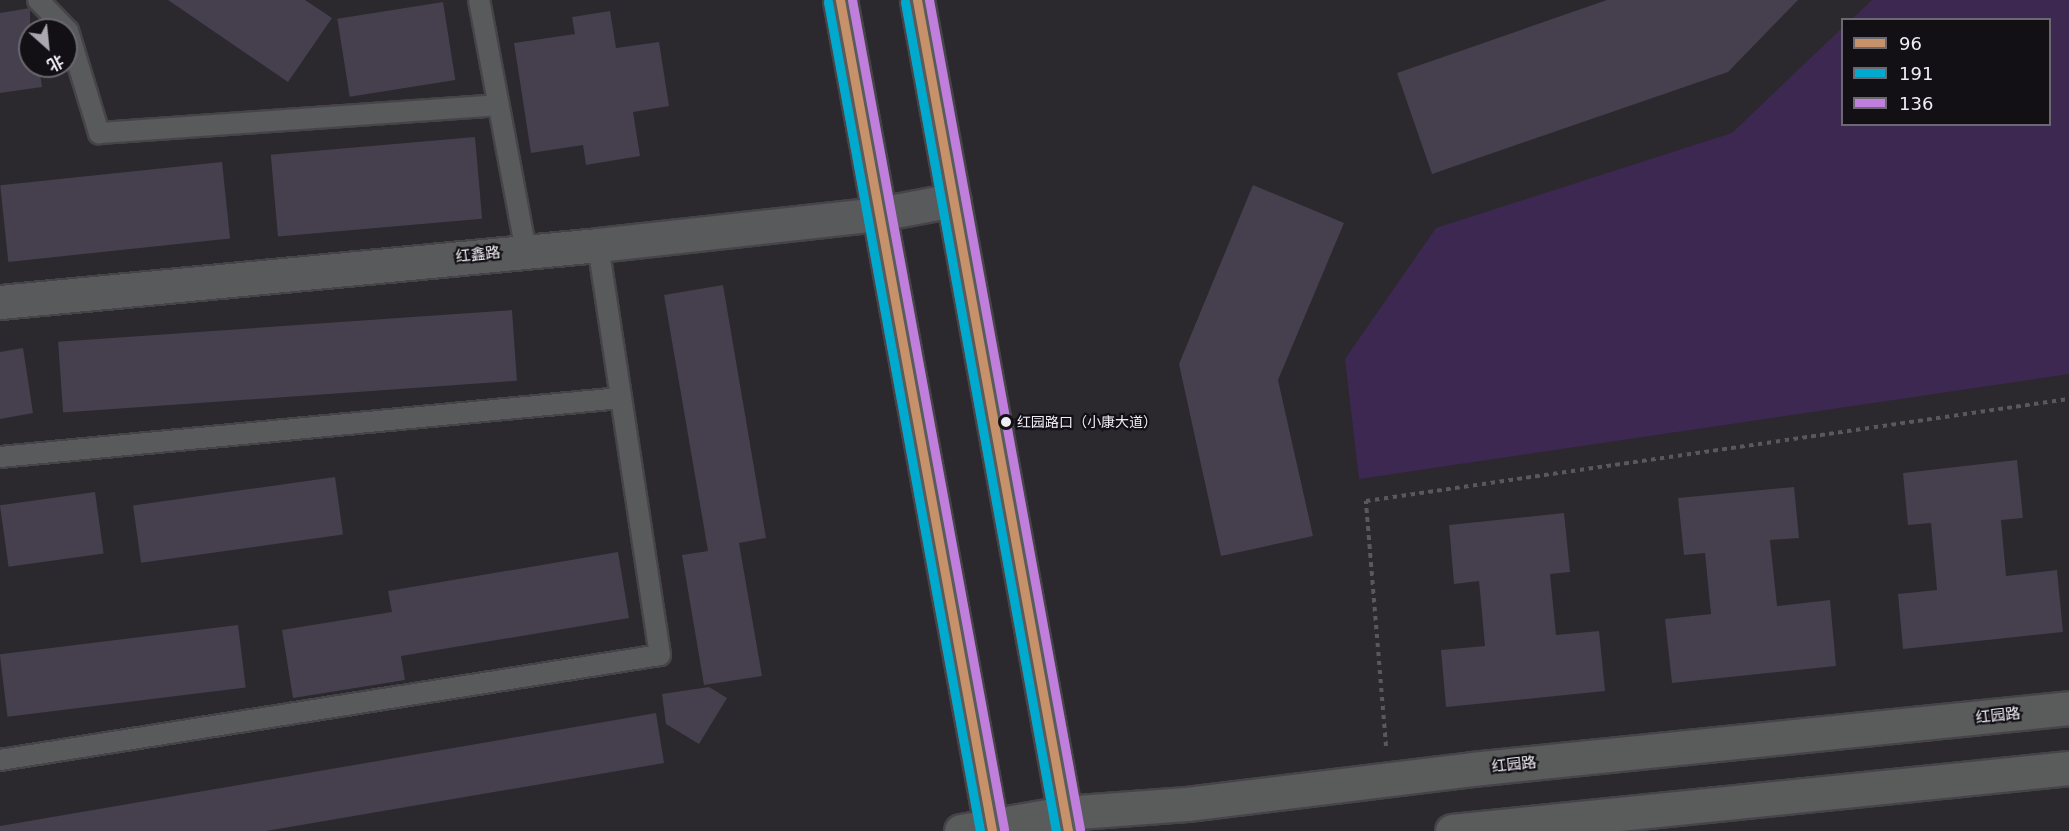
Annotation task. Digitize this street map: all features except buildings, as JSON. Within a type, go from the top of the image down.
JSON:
[{"type":"main road","points":[[840,0],[879,214],[981,829]]},
{"type":"main road","points":[[917,0],[1066,822]]},
{"type":"main road","name":"红园路","points":[[981,829],[1066,822],[1187,804],[1389,779],[2069,708]]},
{"type":"main road","points":[[1452,831],[1669,819],[2069,768]]},
{"type":"street","name":"红鑫路","points":[[0,302],[526,250],[598,245],[879,214],[954,200]]},
{"type":"lane","points":[[38,0],[68,31],[99,133],[498,105]]},
{"type":"lane","points":[[479,0],[526,250]]},
{"type":"lane","points":[[0,760],[660,656],[598,245]]},
{"type":"lane","points":[[0,457],[621,398]]},
{"type":"path","points":[[1389,779],[1366,501],[2069,399]]},
{"type":"shaded area","points":[[1872,0],[2069,0],[2069,374],[1359,479],[1345,359],[1436,228],[1732,133],[1841,29],[1841,126],[2051,126],[2051,18],[1853,18]]},
{"type":"transit line","name":"96","points":[[840,0],[992,831]]},
{"type":"transit line","name":"136","points":[[852,0],[1004,829]]},
{"type":"transit line","name":"96","points":[[917,0],[1068,831]]},
{"type":"transit line","name":"136","points":[[929,0],[1080,829]]},
{"type":"transit line","name":"191","points":[[828,2],[980,831]]},
{"type":"transit line","name":"191","points":[[905,2],[1056,831]]},
{"type":"place","name":"红园路口（小康大道）","points":[[1006,422]]}]
